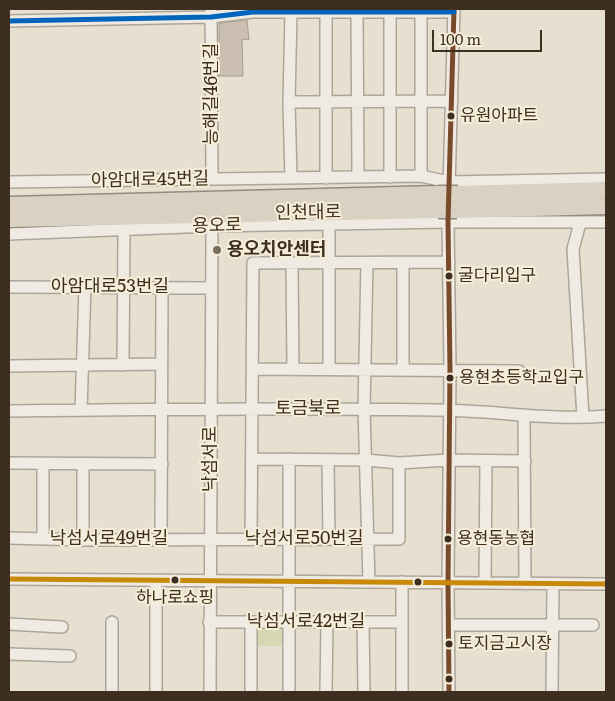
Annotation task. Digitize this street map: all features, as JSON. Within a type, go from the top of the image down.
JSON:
[{"type":"highway","name":"인천대로","points":[[9,204],[606,190]]},
{"type":"highway","name":"인천대로","points":[[445,195],[453,216],[606,206]]},
{"type":"highway","name":"인천대로","points":[[9,219],[445,195]]},
{"type":"street","points":[[9,21],[254,10],[291,12],[357,12],[371,10],[420,12],[454,10],[452,101],[445,195],[453,216],[449,262],[448,583],[450,692]]},
{"type":"street","points":[[290,178],[291,12]]},
{"type":"street","points":[[326,12],[326,178]]},
{"type":"street","points":[[357,12],[358,177]]},
{"type":"street","points":[[390,12],[390,177]]},
{"type":"street","points":[[420,12],[421,176]]},
{"type":"street","name":"능해길46번길","points":[[211,13],[212,179]]},
{"type":"street","points":[[290,102],[452,101]]},
{"type":"street","name":"아암대로45번길","points":[[9,182],[421,176],[445,195],[606,179]]},
{"type":"street","name":"용오로","points":[[9,234],[212,226],[329,224],[453,216],[580,223],[606,222]]},
{"type":"street","points":[[580,223],[573,249],[583,417]]},
{"type":"street","points":[[329,224],[329,369]]},
{"type":"street","name":"낙섬서로","points":[[210,692],[212,226]]},
{"type":"street","points":[[122,365],[124,229]]},
{"type":"street","points":[[403,262],[403,370]]},
{"type":"street","points":[[252,539],[253,263],[449,262]]},
{"type":"street","points":[[292,263],[294,369]]},
{"type":"street","points":[[367,263],[364,409],[369,582]]},
{"type":"street","name":"아암대로53번길","points":[[9,287],[212,288]]},
{"type":"street","points":[[81,410],[85,287]]},
{"type":"street","points":[[161,539],[162,288]]},
{"type":"street","points":[[9,366],[161,364]]},
{"type":"street","points":[[253,369],[519,371]]},
{"type":"street","name":"토금북로","points":[[9,411],[252,408],[450,410],[524,415],[606,416]]},
{"type":"street","points":[[524,415],[525,584]]},
{"type":"street","points":[[252,459],[366,460],[399,463],[449,460],[525,461]]},
{"type":"street","points":[[289,459],[289,692]]},
{"type":"street","points":[[328,460],[329,539]]},
{"type":"street","points":[[485,583],[486,461]]},
{"type":"street","points":[[9,463],[162,464]]},
{"type":"street","points":[[43,463],[43,538]]},
{"type":"street","name":"낙섬서로50번길","points":[[210,539],[399,539],[399,463]]},
{"type":"street","points":[[83,464],[83,540]]},
{"type":"street","name":"낙섬서로49번길","points":[[9,538],[83,540],[210,539]]},
{"type":"street","points":[[9,579],[606,584]]},
{"type":"street","points":[[156,580],[156,692]]},
{"type":"street","points":[[402,582],[402,692]]},
{"type":"street","points":[[552,692],[553,584]]},
{"type":"street","points":[[112,622],[112,692]]},
{"type":"street","name":"낙섬서로42번길","points":[[209,622],[402,622]]},
{"type":"street","points":[[250,622],[251,692]]},
{"type":"street","points":[[326,692],[327,622]]},
{"type":"street","points":[[363,622],[364,692]]},
{"type":"street","points":[[9,624],[62,627]]},
{"type":"street","points":[[449,626],[593,625]]},
{"type":"street","points":[[9,654],[70,656]]},
{"type":"green space","points":[[288,623],[288,646],[252,646],[252,624]]},
{"type":"building","points":[[247,20],[249,40],[242,39],[243,76],[219,76],[219,24]]},
{"type":"transit line","points":[[449,692],[450,370],[448,222],[454,9]]},
{"type":"transit line","points":[[9,21],[211,17],[253,12],[454,12]]},
{"type":"transit line","points":[[9,579],[606,584]]},
{"type":"place","name":"유원아파트","points":[[451,116]]},
{"type":"place","name":"용오치안센터","points":[[217,250]]},
{"type":"place","name":"굴다리입구","points":[[449,276]]},
{"type":"place","name":"용현초등학교입구","points":[[450,378]]},
{"type":"place","name":"용현동농협","points":[[448,539]]},
{"type":"place","name":"하나로쇼핑","points":[[175,580]]},
{"type":"place","name":"토지금고시장","points":[[449,644]]}]
